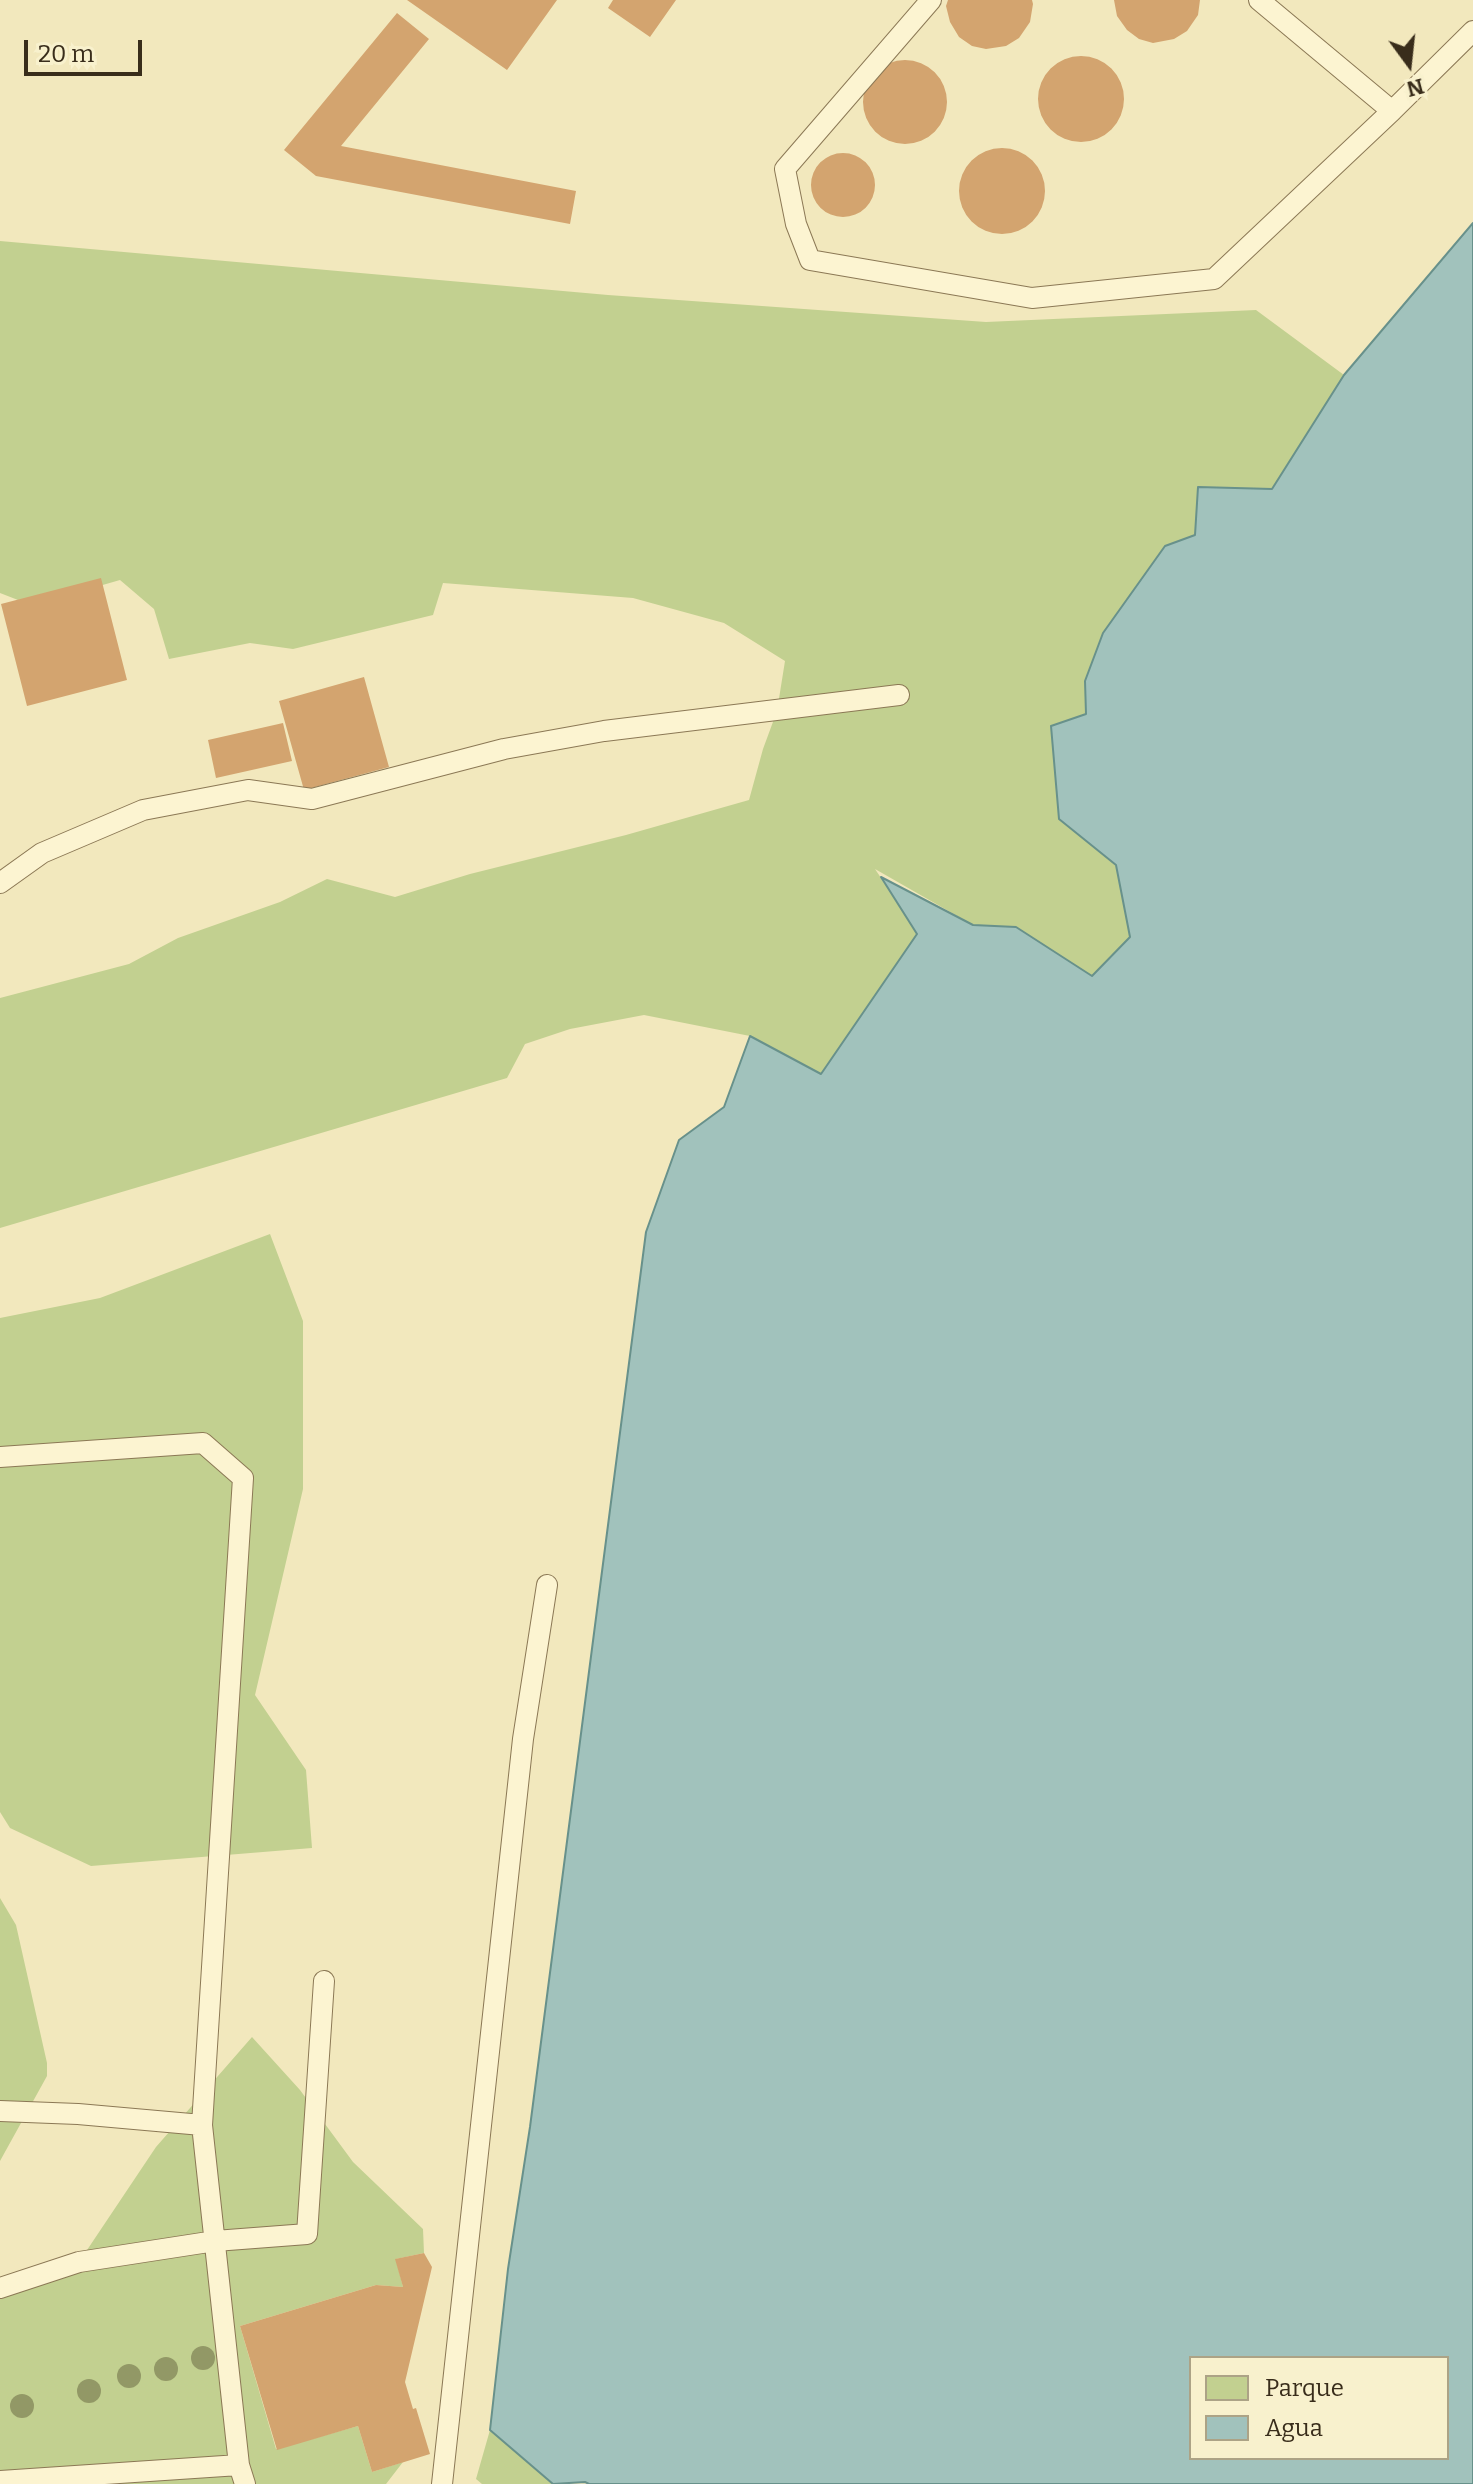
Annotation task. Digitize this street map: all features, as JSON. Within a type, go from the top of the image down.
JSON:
[{"type":"lane","points":[[931,0],[785,169],[796,224],[810,260],[1032,298],[1214,279],[1473,31]]},
{"type":"lane","points":[[1259,0],[1392,111]]},
{"type":"lane","points":[[0,883],[42,853],[143,810],[248,790],[312,799],[504,749],[604,731],[899,695]]},
{"type":"lane","points":[[0,1457],[203,1443],[243,1478],[202,2125],[242,2474],[0,2481]]},
{"type":"lane","points":[[442,2484],[523,1739],[547,1585]]},
{"type":"lane","points":[[0,2288],[79,2262],[215,2241],[307,2234],[324,1981]]},
{"type":"lane","points":[[0,2111],[78,2114],[202,2125]]},
{"type":"green space","points":[[0,241],[608,295],[986,322],[1256,310],[1344,375],[1272,490],[1195,535],[1085,681],[1086,714],[1059,819],[1116,865],[1130,937],[1092,976],[1016,927],[973,925],[875,869],[918,933],[821,1074],[750,1036],[644,1015],[570,1029],[525,1044],[507,1078],[0,1228],[0,998],[129,964],[178,938],[280,902],[327,879],[395,897],[749,800],[777,711],[785,661],[724,623],[633,598],[443,583],[433,615],[293,649],[250,643],[169,659],[154,609],[120,580],[61,597],[18,600],[0,593]]},
{"type":"green space","points":[[270,1234],[303,1321],[303,1489],[255,1695],[306,1770],[312,1848],[91,1866],[10,1828],[0,1812],[0,1318],[100,1298]]},
{"type":"green space","points":[[0,1898],[16,1925],[47,2063],[47,2076],[0,2161]]},
{"type":"green space","points":[[252,2037],[300,2090],[353,2162],[423,2229],[424,2253],[396,2259],[403,2287],[376,2285],[240,2326],[276,2449],[358,2426],[372,2472],[403,2462],[386,2484],[0,2484],[0,2295],[79,2262],[156,2147]]},
{"type":"green space","points":[[490,2430],[553,2484],[482,2484],[476,2479]]},
{"type":"water","points":[[1473,223],[1473,2484],[553,2484],[490,2430],[508,2269],[530,2127],[646,1232],[679,1140],[724,1107],[750,1036],[821,1074],[917,934],[881,877],[973,925],[1016,927],[1092,976],[1130,937],[1116,865],[1059,819],[1051,726],[1086,714],[1085,681],[1103,633],[1165,546],[1195,535],[1198,487],[1272,489],[1344,375]]},
{"type":"building","points":[[407,0],[557,0],[507,70]]},
{"type":"building","points":[[613,0],[676,0],[650,37],[608,8]]},
{"type":"building","points":[[948,0],[1032,0],[1033,4],[1030,22],[1019,38],[1006,46],[986,49],[972,46],[959,37],[950,22],[946,6]]},
{"type":"building","points":[[1114,0],[1200,0],[1198,15],[1187,31],[1174,39],[1153,43],[1139,39],[1127,30],[1117,16]]},
{"type":"building","points":[[397,13],[429,39],[341,146],[576,191],[570,224],[316,176],[284,150]]},
{"type":"building","points":[[1081,56],[1097,60],[1111,69],[1120,83],[1124,99],[1120,115],[1111,129],[1097,138],[1081,142],[1065,138],[1051,129],[1042,115],[1038,99],[1042,83],[1051,69],[1065,60]]},
{"type":"building","points":[[897,60],[913,60],[929,67],[940,78],[947,102],[944,118],[935,132],[913,144],[897,144],[881,137],[870,126],[863,110],[863,94],[870,78],[881,67]]},
{"type":"building","points":[[1002,148],[1018,152],[1032,161],[1041,175],[1045,191],[1041,207],[1032,221],[1018,230],[1002,234],[986,230],[972,221],[963,207],[959,191],[963,175],[972,161],[986,152]]},
{"type":"building","points":[[843,153],[855,155],[866,162],[873,173],[873,197],[866,208],[855,215],[843,217],[831,215],[820,208],[813,197],[811,185],[813,173],[820,162],[831,155]]},
{"type":"building","points":[[101,578],[127,680],[27,706],[1,604]]},
{"type":"building","points":[[364,677],[389,767],[304,790],[279,701]]},
{"type":"building","points":[[283,723],[292,761],[216,778],[208,740]]},
{"type":"building","points":[[424,2253],[432,2267],[405,2382],[430,2454],[372,2472],[358,2426],[277,2450],[240,2326],[376,2285],[403,2287],[395,2259]]}]
